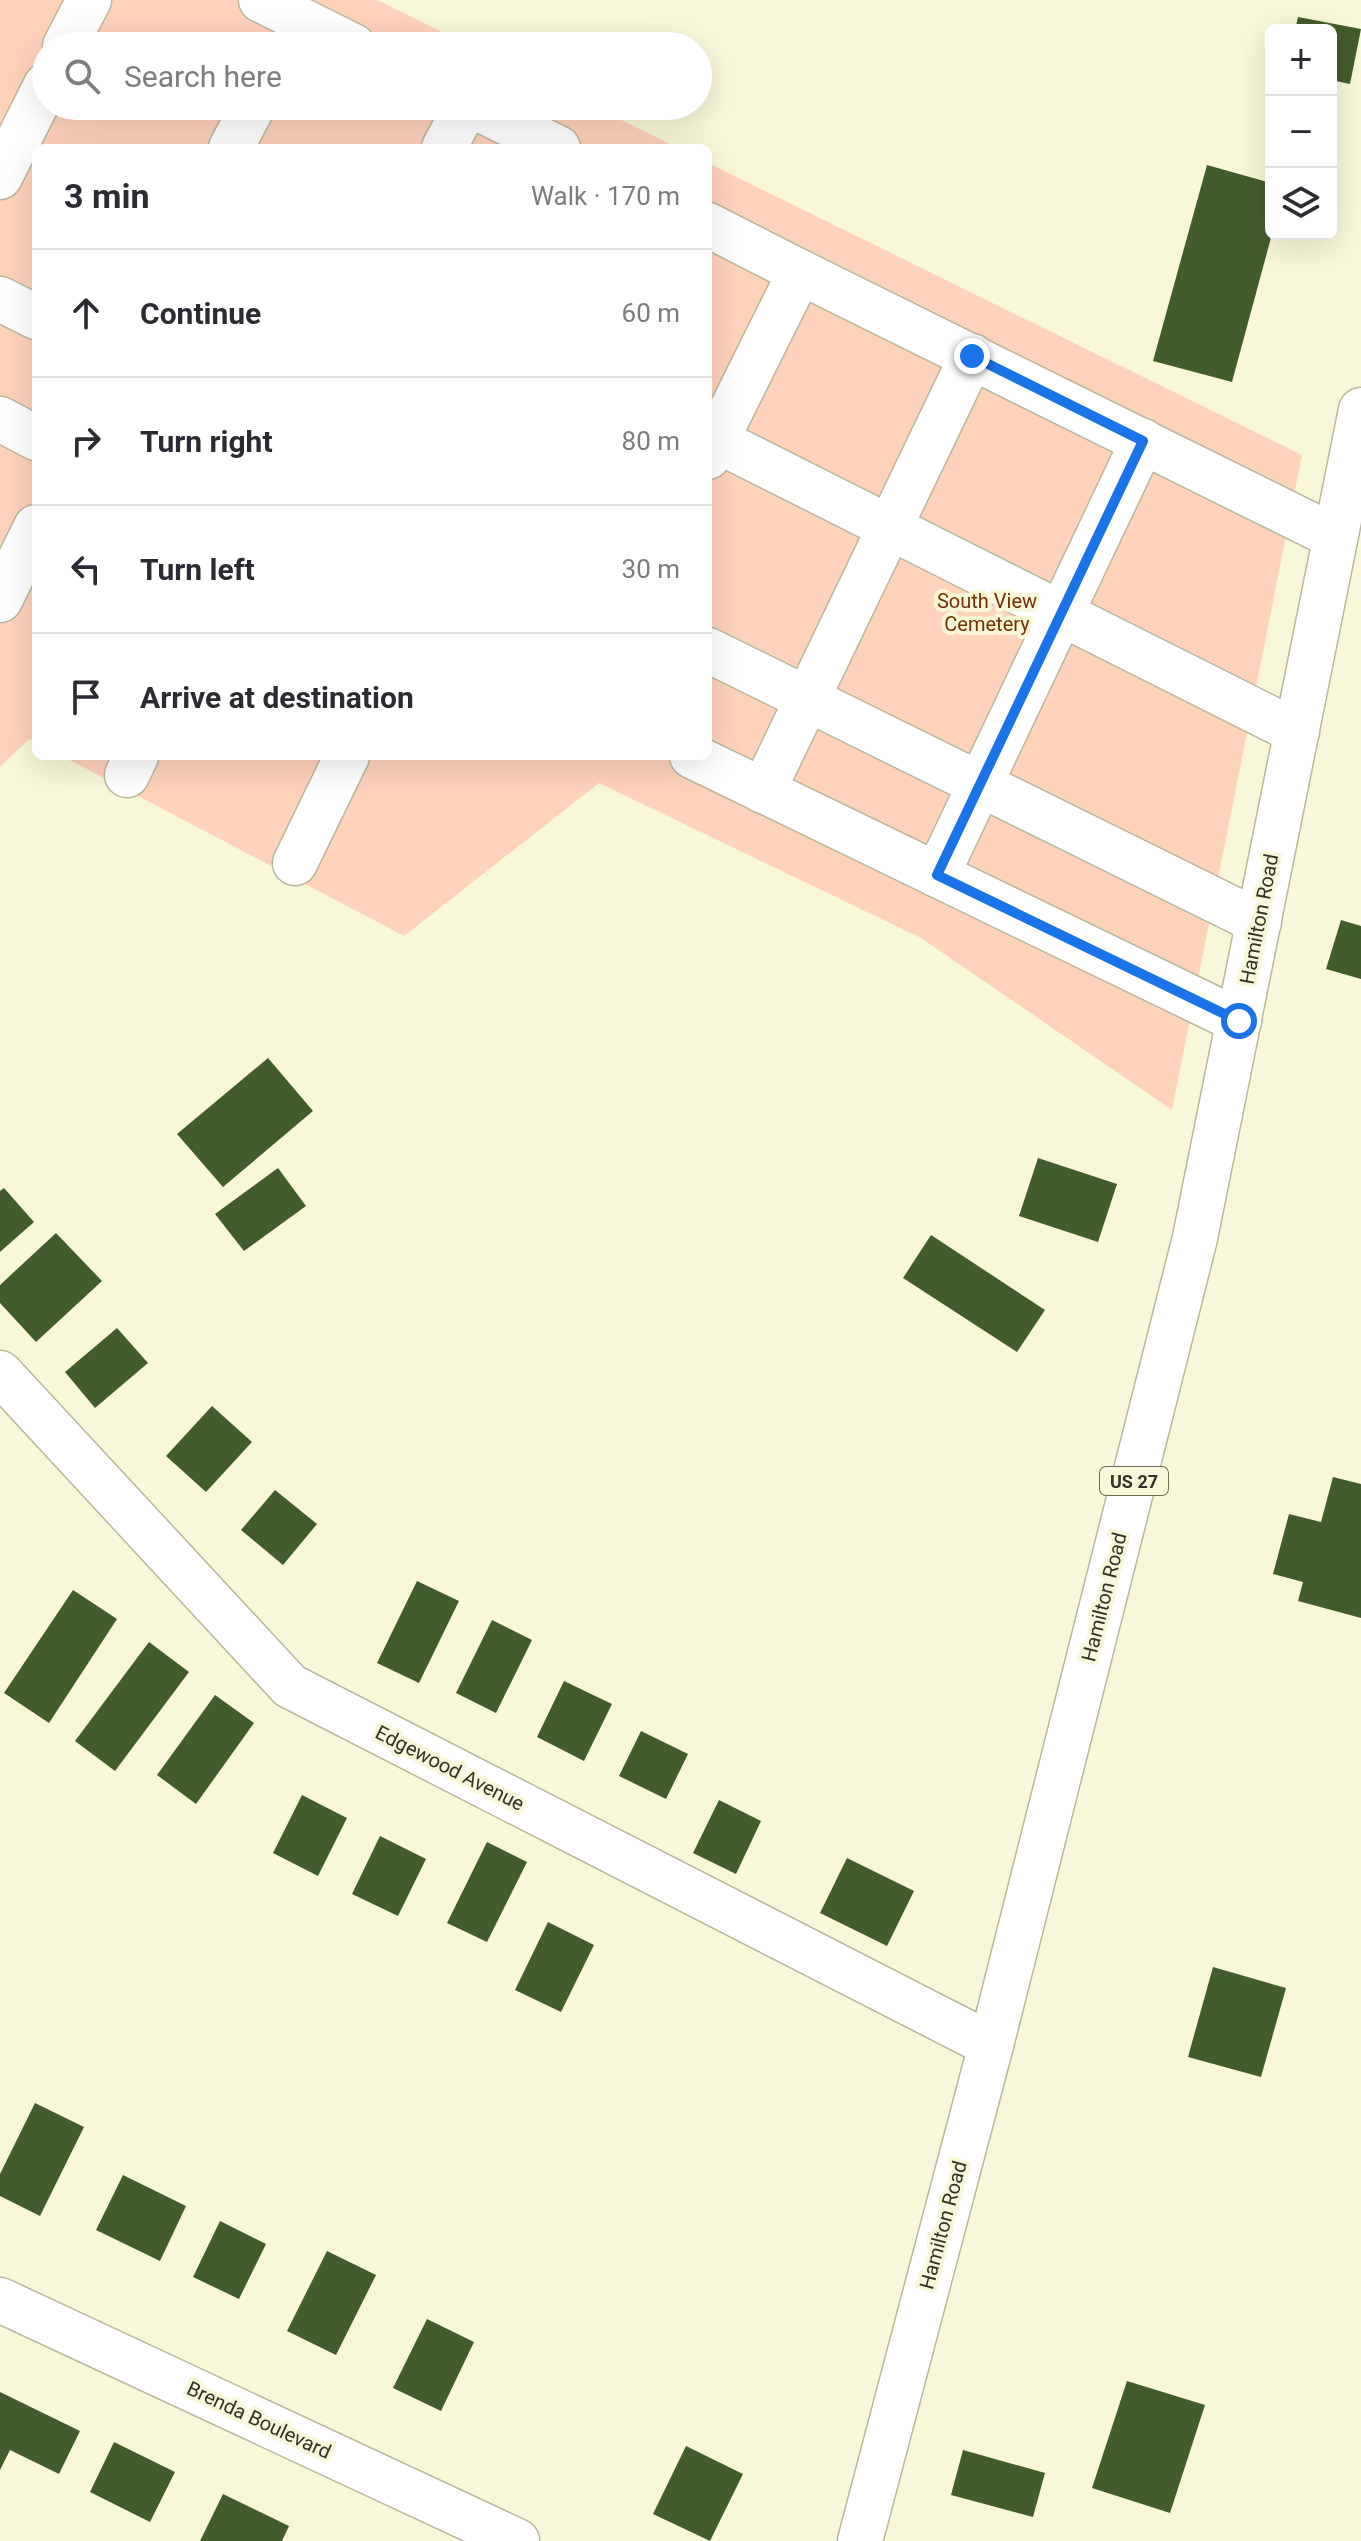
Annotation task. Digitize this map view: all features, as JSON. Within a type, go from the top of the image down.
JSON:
[{"type":"main road","points":[[72,32],[89,0]]},
{"type":"main road","points":[[282,22],[312,32]]},
{"type":"main road","points":[[0,177],[32,113]]},
{"type":"main road","points":[[233,144],[246,120]]},
{"type":"main road","points":[[446,144],[459,120]]},
{"type":"main road","points":[[501,120],[550,144]]},
{"type":"main road","points":[[712,227],[1143,441],[1346,520]]},
{"type":"main road","points":[[712,442],[800,272]]},
{"type":"main road","points":[[0,299],[32,315]]},
{"type":"main road","points":[[763,791],[972,356]]},
{"type":"main road","name":"Hamilton Road","points":[[860,2541],[991,2045],[1195,1238],[1297,732],[1346,520],[1361,410]]},
{"type":"main road","points":[[0,419],[32,436]]},
{"type":"main road","points":[[937,875],[1143,441]]},
{"type":"main road","points":[[712,444],[1297,732]]},
{"type":"main road","points":[[0,600],[32,535]]},
{"type":"main road","points":[[712,652],[1259,922]]},
{"type":"main road","points":[[295,863],[345,760]]},
{"type":"main road","points":[[700,760],[1239,1021]]},
{"type":"main road","name":"Edgewood Avenue","points":[[0,1373],[290,1686],[991,2045]]},
{"type":"main road","name":"Brenda Boulevard","points":[[0,2300],[517,2541]]},
{"type":"green space","points":[[0,0],[377,0],[442,32],[32,32],[32,120],[621,120],[670,144],[32,144],[32,740],[29,739],[0,767]]},
{"type":"green space","name":"South View Cemetery","points":[[712,165],[1302,455],[1172,1110],[921,938],[599,783],[404,936],[70,760],[712,760]]},
{"type":"building","points":[[1298,17],[1335,24],[1296,24]]},
{"type":"building","points":[[1337,24],[1361,29],[1350,84],[1337,81]]},
{"type":"building","points":[[1207,165],[1265,181],[1265,240],[1270,240],[1232,382],[1153,361]]},
{"type":"building","points":[[1341,920],[1361,926],[1361,979],[1326,969]]},
{"type":"building","points":[[268,1058],[313,1111],[223,1187],[177,1134]]},
{"type":"building","points":[[1038,1158],[1117,1184],[1098,1242],[1019,1216]]},
{"type":"building","points":[[278,1168],[306,1206],[244,1251],[215,1214]]},
{"type":"building","points":[[4,1188],[34,1222],[0,1252],[0,1191]]},
{"type":"building","points":[[56,1233],[102,1281],[36,1342],[0,1303],[0,1285]]},
{"type":"building","points":[[931,1235],[1045,1310],[1017,1352],[903,1278]]},
{"type":"building","points":[[117,1328],[148,1363],[95,1408],[65,1372]]},
{"type":"building","points":[[212,1406],[252,1442],[206,1492],[166,1456]]},
{"type":"building","points":[[1333,1477],[1361,1484],[1361,1618],[1298,1601],[1303,1582],[1273,1574],[1289,1514],[1321,1522]]},
{"type":"building","points":[[275,1490],[317,1524],[283,1565],[241,1530]]},
{"type":"building","points":[[417,1581],[459,1601],[419,1683],[377,1663]]},
{"type":"building","points":[[73,1590],[117,1619],[49,1723],[4,1693]]},
{"type":"building","points":[[492,1620],[532,1640],[496,1713],[456,1693]]},
{"type":"building","points":[[149,1642],[189,1672],[115,1771],[75,1741]]},
{"type":"building","points":[[564,1681],[612,1704],[584,1761],[537,1737]]},
{"type":"building","points":[[215,1695],[254,1723],[196,1804],[157,1775]]},
{"type":"building","points":[[641,1731],[688,1754],[666,1799],[619,1776]]},
{"type":"building","points":[[302,1795],[347,1818],[318,1876],[273,1853]]},
{"type":"building","points":[[719,1800],[761,1821],[736,1874],[693,1853]]},
{"type":"building","points":[[380,1836],[426,1859],[398,1916],[352,1894]]},
{"type":"building","points":[[487,1842],[527,1862],[487,1942],[447,1923]]},
{"type":"building","points":[[847,1858],[914,1891],[887,1946],[820,1913]]},
{"type":"building","points":[[548,1922],[594,1945],[561,2012],[515,1990]]},
{"type":"building","points":[[1213,1967],[1286,1988],[1261,2077],[1188,2057]]},
{"type":"building","points":[[35,2103],[84,2127],[40,2216],[0,2196],[0,2174]]},
{"type":"building","points":[[123,2175],[186,2206],[160,2261],[96,2230]]},
{"type":"building","points":[[220,2221],[266,2244],[239,2299],[193,2277]]},
{"type":"building","points":[[327,2251],[376,2275],[336,2355],[287,2331]]},
{"type":"building","points":[[427,2319],[474,2342],[441,2411],[393,2388]]},
{"type":"building","points":[[1127,2381],[1205,2405],[1170,2513],[1092,2488]]},
{"type":"building","points":[[0,2392],[80,2431],[59,2474],[10,2450],[0,2470]]},
{"type":"building","points":[[114,2442],[175,2472],[150,2522],[90,2492]]},
{"type":"building","points":[[686,2446],[743,2474],[710,2541],[653,2514]]},
{"type":"building","points":[[963,2450],[1045,2473],[1033,2517],[951,2495]]},
{"type":"building","points":[[223,2494],[289,2526],[282,2541],[200,2541]]},
{"type":"route","points":[[972,356],[1143,441],[937,875],[1239,1021]]}]
